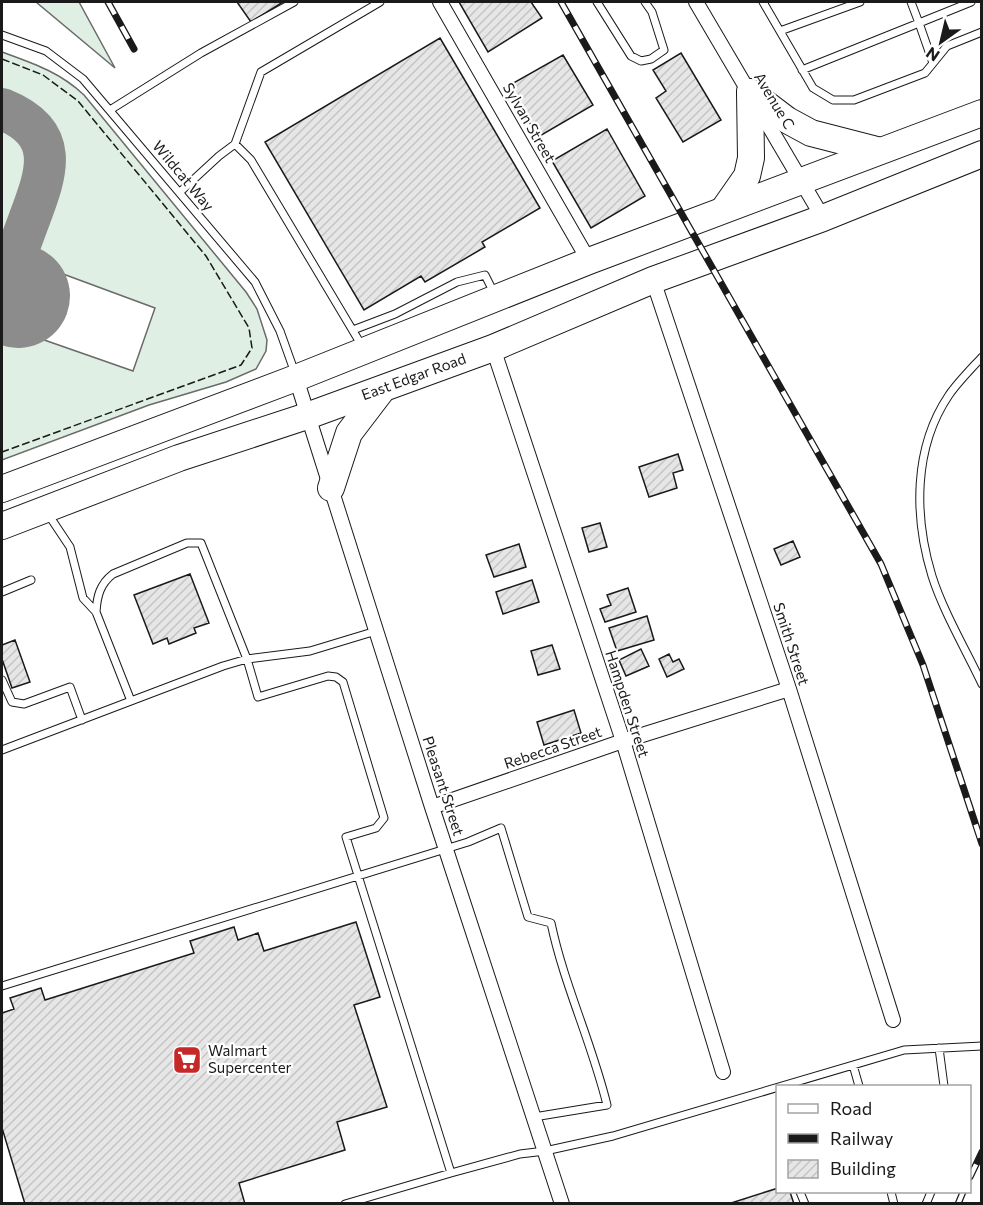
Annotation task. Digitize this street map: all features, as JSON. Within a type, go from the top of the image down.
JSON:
[{"type":"highway","points":[[724,209],[747,176],[751,158],[750,92]]},
{"type":"highway","points":[[750,92],[788,120],[811,133],[877,150]]},
{"type":"highway","points":[[2,489],[297,378],[358,340],[496,298],[877,150],[981,113]]},
{"type":"highway","name":"East Edgar Road","points":[[2,526],[179,458],[382,390],[493,348],[653,280],[823,218],[981,154]]},
{"type":"highway","points":[[331,488],[349,433],[382,390]]},
{"type":"street","name":"Sylvan Street","points":[[440,2],[589,261]]},
{"type":"street","name":"Avenue C","points":[[696,2],[823,218]]},
{"type":"street","name":"Smith Street","points":[[653,280],[789,689],[892,1020]]},
{"type":"street","name":"Hampden Street","points":[[493,348],[623,741],[723,1072]]},
{"type":"street","name":"Pleasant Street","points":[[297,378],[307,416],[432,807],[562,1203]]},
{"type":"street","name":"Rebecca Street","points":[[432,807],[623,741],[789,689]]},
{"type":"lane","points":[[110,110],[201,53],[294,2]]},
{"type":"lane","points":[[180,192],[235,144],[261,72],[380,2]]},
{"type":"lane","points":[[597,2],[632,56],[641,62],[651,59],[664,50],[652,12],[645,2]]},
{"type":"lane","points":[[763,2],[817,92],[829,99],[844,102],[925,73],[948,46],[981,32]]},
{"type":"lane","points":[[780,31],[860,2]]},
{"type":"lane","points":[[910,2],[933,63]]},
{"type":"lane","points":[[802,70],[971,2]]},
{"type":"lane","name":"Wildcat Way","points":[[2,35],[46,51],[83,79],[110,110],[255,282],[280,331],[297,378]]},
{"type":"lane","points":[[235,144],[251,160],[358,340]]},
{"type":"lane","points":[[981,357],[948,396],[927,438],[918,489],[922,530],[932,577],[981,684]]},
{"type":"lane","points":[[44,510],[65,538],[83,598],[96,612],[131,701]]},
{"type":"lane","points":[[96,612],[99,591],[105,580],[124,569],[187,543],[201,543],[247,659],[258,697],[328,676],[336,677],[344,685],[384,818],[376,828],[346,837],[451,1173]]},
{"type":"lane","points":[[2,592],[31,580]]},
{"type":"lane","points":[[2,740],[3,750],[247,659],[310,651],[376,631]]},
{"type":"lane","points":[[2,680],[12,702],[24,704],[70,687],[82,720]]},
{"type":"lane","points":[[2,986],[446,848],[501,828],[528,917],[551,923],[560,964],[587,1037],[607,1105],[534,1118]]},
{"type":"lane","points":[[786,1085],[904,1050],[981,1046]]},
{"type":"lane","points":[[939,1048],[944,1085]]},
{"type":"lane","points":[[853,1065],[859,1085]]},
{"type":"lane","points":[[345,1203],[520,1154],[614,1136],[776,1088]]},
{"type":"green space","points":[[36,2],[79,2],[115,68]]},
{"type":"green space","points":[[2,52],[55,74],[84,95],[246,292],[257,309],[267,340],[266,351],[256,369],[226,382],[149,405],[2,460],[2,337],[7,327],[133,371],[155,308],[55,271],[39,259],[35,241],[55,179],[58,161],[57,145],[52,131],[42,118],[25,106],[2,96]]},
{"type":"green space","points":[[2,124],[18,133],[28,145],[32,158],[32,173],[10,234],[2,241]]},
{"type":"building","points":[[237,2],[283,2],[251,22]]},
{"type":"building","points":[[459,2],[531,2],[542,18],[488,52]]},
{"type":"building","points":[[440,38],[540,208],[482,242],[485,247],[425,282],[421,276],[364,310],[265,142]]},
{"type":"building","points":[[681,53],[721,120],[683,142],[656,98],[666,91],[653,70]]},
{"type":"building","points":[[563,55],[593,105],[538,137],[508,86]]},
{"type":"building","points":[[607,129],[645,196],[591,228],[552,161]]},
{"type":"building","points":[[678,454],[683,470],[673,473],[677,488],[649,497],[639,467]]},
{"type":"building","points":[[600,523],[607,547],[589,552],[582,528]]},
{"type":"building","points":[[793,541],[800,557],[781,565],[774,549]]},
{"type":"building","points":[[519,544],[526,567],[494,577],[486,555]]},
{"type":"building","points":[[190,574],[209,623],[194,628],[196,633],[169,644],[167,638],[153,644],[134,595]]},
{"type":"building","points":[[532,580],[539,602],[503,614],[496,592]]},
{"type":"building","points":[[628,588],[636,612],[605,622],[600,609],[611,605],[607,595]]},
{"type":"building","points":[[647,616],[654,640],[617,651],[609,628]]},
{"type":"building","points":[[15,640],[30,682],[12,688],[2,659],[2,645]]},
{"type":"building","points":[[552,645],[560,669],[538,675],[531,651]]},
{"type":"building","points":[[641,649],[649,666],[626,676],[619,660]]},
{"type":"building","points":[[669,654],[673,662],[679,659],[684,669],[667,677],[659,659]]},
{"type":"building","points":[[574,710],[581,733],[544,745],[537,722]]},
{"type":"building","name":"Walmart Supercenter","points":[[356,922],[380,997],[354,1005],[387,1107],[337,1122],[345,1150],[239,1183],[245,1204],[25,1204],[2,1128],[2,1013],[14,1009],[10,998],[41,988],[45,1000],[194,953],[190,941],[234,927],[238,940],[258,933],[264,951]]},
{"type":"building","points":[[776,1189],[776,1193],[790,1193],[794,1204],[728,1204]]},
{"type":"taxiway","points":[[2,109],[21,119],[34,130],[42,142],[45,156],[41,186],[3,290]]},
{"type":"runway","points":[[2,290],[18,296]]},
{"type":"railway","points":[[108,2],[134,49]]},
{"type":"railway","points":[[561,2],[881,564],[923,665],[982,844]]},
{"type":"railway","points":[[971,1175],[982,1152]]},
{"type":"railway","points":[[958,1204],[963,1193]]},
{"type":"fence","points":[[2,59],[43,75],[78,101],[206,256],[249,328],[252,348],[241,365],[2,452]]},
{"type":"place","name":"Walmart Supercenter","points":[[187,1060]]}]
